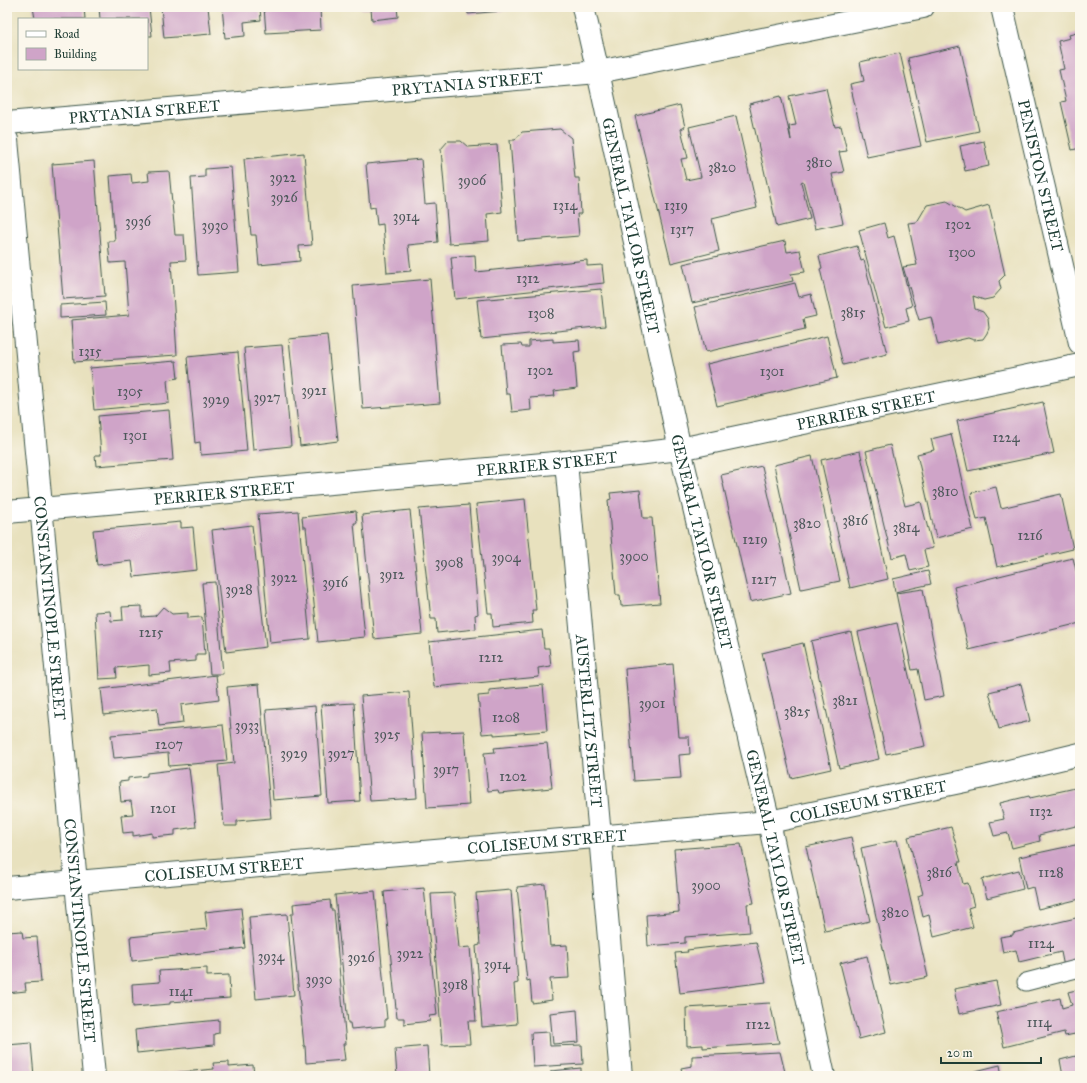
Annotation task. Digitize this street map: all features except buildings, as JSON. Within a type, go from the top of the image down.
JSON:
[{"type":"street","name":"GENERAL TAYLOR STREET","points":[[583,7],[680,449],[769,822],[824,1076]]},
{"type":"street","name":"PRYTANIA STREET","points":[[7,123],[598,72],[923,7]]},
{"type":"street","name":"PENISTON STREET","points":[[1002,7],[1080,343]]},
{"type":"street","name":"CONSTANTINOPLE STREET","points":[[7,140],[94,1076]]},
{"type":"street","name":"PERRIER STREET","points":[[7,512],[566,462],[680,449],[1080,365]]},
{"type":"street","name":"AUSTERLITZ STREET","points":[[566,462],[621,1076]]},
{"type":"street","name":"COLISEUM STREET","points":[[7,888],[769,822],[1080,754]]},
{"type":"lane","points":[[1026,982],[1080,968]]}]
